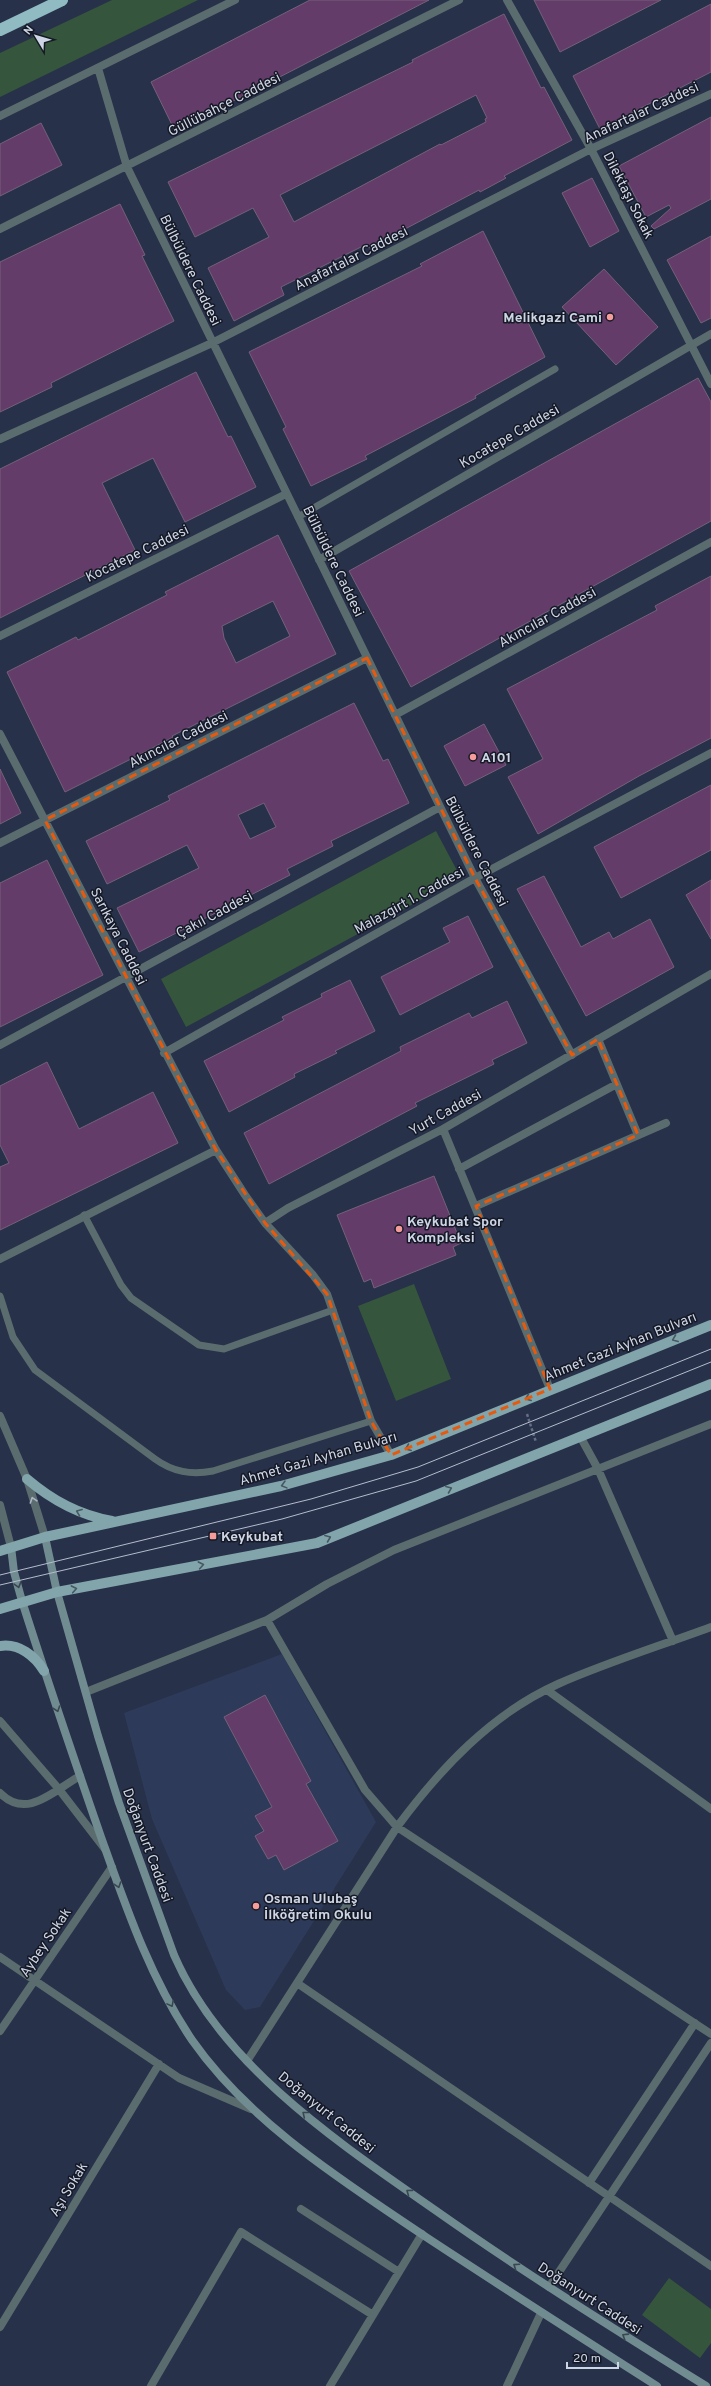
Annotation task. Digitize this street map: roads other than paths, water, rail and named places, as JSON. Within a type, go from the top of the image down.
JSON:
[{"type":"highway","points":[[0,30],[62,0]]},
{"type":"main road","name":"Ahmet Gazi Ayhan Bulvarı","points":[[0,1551],[45,1537],[281,1486],[390,1455],[711,1325]]},
{"type":"main road","points":[[0,1609],[22,1601],[57,1592],[317,1543],[711,1384]]},
{"type":"main road","points":[[27,1479],[51,1498],[73,1510],[116,1521]]},
{"type":"main road","points":[[0,1646],[11,1646],[26,1652],[40,1663],[44,1671]]},
{"type":"street","points":[[0,116],[235,0]]},
{"type":"street","name":"Güllübahçe Caddesi","points":[[0,229],[127,167],[459,0]]},
{"type":"street","name":"Dilektaşı Sokak","points":[[507,0],[591,149],[690,346],[711,384]]},
{"type":"street","name":"Bülbüldere Caddesi","points":[[98,68],[127,167],[475,878],[572,1055]]},
{"type":"street","name":"Anafartalar Caddesi","points":[[0,439],[212,343],[591,149],[711,94]]},
{"type":"street","name":"Kocatepe Caddesi","points":[[319,560],[711,334]]},
{"type":"street","name":"Kocatepe Caddesi","points":[[0,636],[286,494]]},
{"type":"street","name":"Akıncılar Caddesi","points":[[395,715],[711,542]]},
{"type":"street","name":"Akıncılar Caddesi","points":[[0,843],[367,658]]},
{"type":"street","name":"Sarıkaya Caddesi","points":[[0,734],[164,1053],[216,1150]]},
{"type":"street","name":"Malazgirt 1. Caddesi","points":[[164,1053],[475,878],[711,753]]},
{"type":"street","name":"Çakıl Caddesi","points":[[0,1045],[440,807]]},
{"type":"street","name":"Yurt Caddesi","points":[[265,1223],[288,1208],[442,1129],[711,974]]},
{"type":"street","points":[[598,1039],[615,1085],[638,1135]]},
{"type":"street","points":[[460,1169],[615,1085]]},
{"type":"street","points":[[476,1206],[666,1123]]},
{"type":"street","points":[[442,1129],[476,1206],[550,1389]]},
{"type":"street","points":[[0,1259],[84,1215],[216,1150],[265,1223],[320,1284],[333,1310],[371,1421],[390,1455]]},
{"type":"street","points":[[0,1416],[27,1479],[45,1537]]},
{"type":"street","points":[[86,1692],[267,1620],[327,1584],[394,1550],[711,1424]]},
{"type":"street","points":[[580,1436],[598,1469],[673,1641]]},
{"type":"street","points":[[0,1505],[11,1547],[14,1572],[22,1601],[44,1671],[112,1868],[141,1944],[176,2014],[210,2064],[251,2109],[348,2185],[649,2384],[658,2386]]},
{"type":"street","name":"Doğanyurt Caddesi","points":[[45,1537],[57,1592],[119,1803],[182,1974],[201,2005],[247,2061],[275,2088],[334,2137],[409,2192],[549,2287],[706,2386]]},
{"type":"street","points":[[267,1620],[365,1790],[397,1827],[711,2034]]},
{"type":"street","points":[[247,2061],[397,1827],[422,1792],[467,1746],[510,1712],[547,1690],[711,1627]]},
{"type":"street","points":[[547,1690],[711,1809]]},
{"type":"street","points":[[0,1721],[58,1788],[106,1851]]},
{"type":"street","points":[[0,1793],[12,1803],[26,1806],[80,1776]]},
{"type":"street","name":"Aybey Sokak","points":[[0,2031],[112,1868]]},
{"type":"street","points":[[0,1957],[179,2078],[251,2109]]},
{"type":"street","points":[[297,1983],[711,2266]]},
{"type":"street","points":[[589,2183],[695,2024]]},
{"type":"street","points":[[549,2287],[711,2043]]},
{"type":"street","name":"Aşı Sokak","points":[[0,2327],[159,2064]]},
{"type":"street","points":[[301,2209],[399,2272]]},
{"type":"street","points":[[151,2386],[241,2232],[373,2315]]},
{"type":"street","points":[[330,2386],[422,2234]]},
{"type":"street","points":[[506,2386],[542,2313]]},
{"type":"lane","points":[[298,517],[555,369]]},
{"type":"lane","points":[[84,1215],[121,1285],[128,1295],[199,1345],[224,1349],[333,1310]]},
{"type":"lane","points":[[0,1296],[13,1337],[35,1370],[149,1455],[170,1468],[190,1473],[213,1471],[371,1421]]},
{"type":"tram line","points":[[0,1575],[311,1499],[418,1467],[711,1349]]},
{"type":"tram line","points":[[0,1585],[282,1519],[416,1481],[711,1362]]},
{"type":"place","name":"Melikgazi Cami","points":[[610,317]]},
{"type":"place","name":"A101","points":[[473,757]]},
{"type":"place","name":"Keykubat Spor Kompleksi","points":[[399,1229]]},
{"type":"place","name":"Keykubat","points":[[213,1536]]},
{"type":"place","name":"Osman Ulubaş İlköğretim Okulu","points":[[256,1906]]}]
